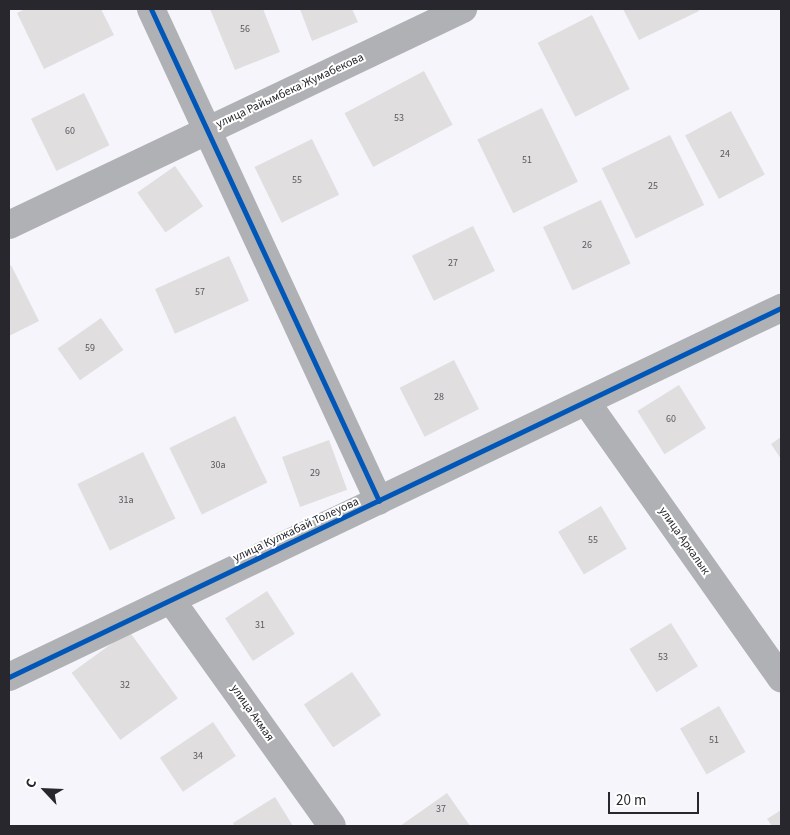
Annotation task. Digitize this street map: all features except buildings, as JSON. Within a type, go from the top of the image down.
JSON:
[{"type":"street","points":[[151,9],[209,130],[379,502]]},
{"type":"street","name":"улица Райымбека Жумабекова","points":[[9,225],[463,9]]},
{"type":"street","name":"улица Кулжабай Толеуова","points":[[9,677],[587,403],[781,308]]},
{"type":"street","name":"улица Аркалык","points":[[587,403],[781,678]]},
{"type":"street","name":"улица Акмая","points":[[171,600],[332,826]]},
{"type":"cycle path","points":[[151,9],[379,501]]},
{"type":"cycle path","points":[[9,677],[781,308]]}]
